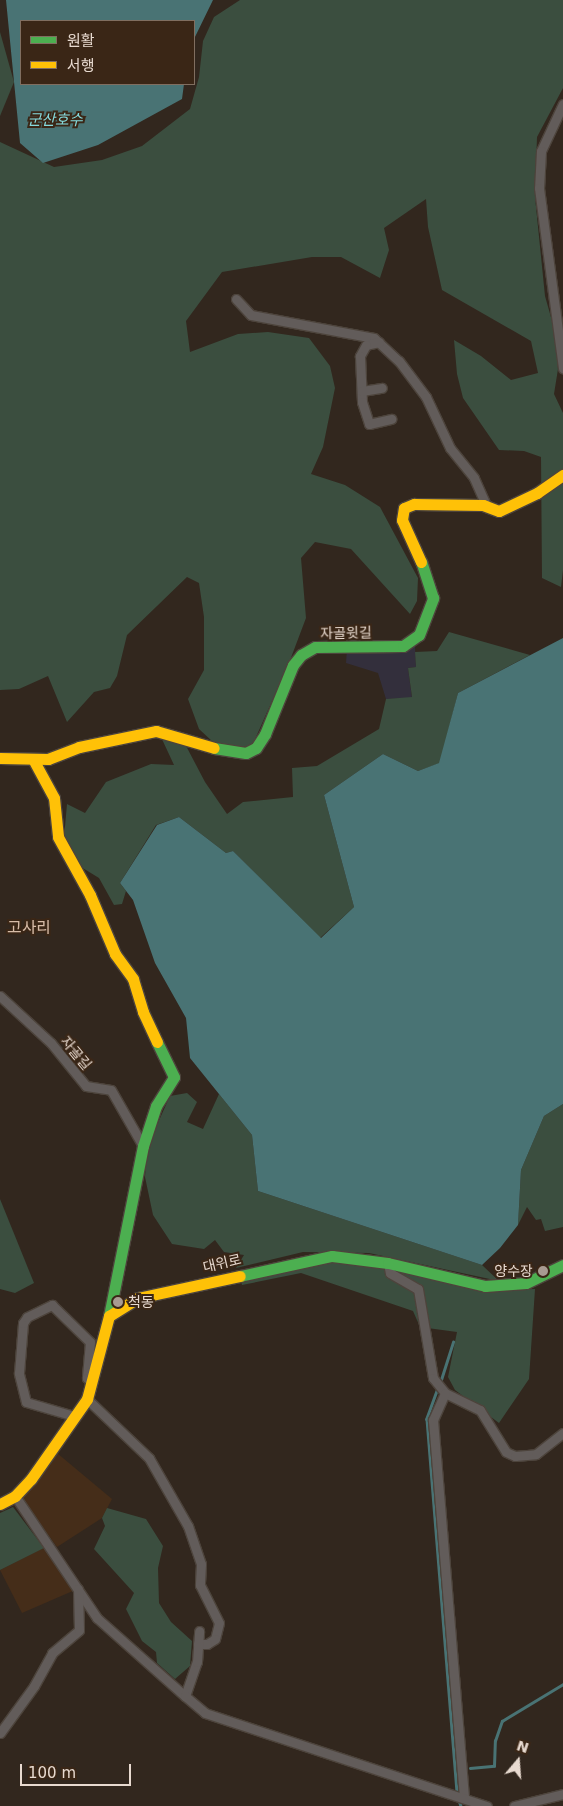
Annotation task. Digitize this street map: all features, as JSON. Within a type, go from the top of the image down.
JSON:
[{"type":"street","points":[[563,104],[541,151],[539,188],[560,323],[563,368]]},
{"type":"street","points":[[236,299],[251,315],[374,338],[379,342],[399,361],[426,397],[450,448],[474,478],[488,507]]},
{"type":"street","points":[[379,342],[366,345],[360,356],[362,391],[368,424],[391,419]]},
{"type":"street","points":[[362,391],[382,388]]},
{"type":"street","name":"자골윗길","points":[[0,758],[34,761],[156,731],[172,733],[234,753],[256,748],[293,665],[301,655],[315,647],[335,645],[403,646],[419,635],[433,598],[427,574],[402,520],[404,508],[414,504],[488,507],[499,510],[510,506],[563,475]]},
{"type":"street","points":[[0,1504],[15,1496],[31,1478],[87,1399],[108,1316],[143,1146],[156,1106],[174,1077],[143,1012],[133,979],[115,954],[90,895],[58,837],[54,798],[34,761]]},
{"type":"street","name":"자골길","points":[[2,1000],[51,1043],[86,1086],[111,1090],[143,1146]]},
{"type":"street","name":"대위로","points":[[108,1316],[138,1298],[313,1258],[347,1256],[493,1286],[526,1283],[563,1265]]},
{"type":"street","points":[[388,1263],[390,1273],[418,1289],[430,1372],[441,1388],[480,1410],[506,1452],[515,1456],[536,1454],[563,1433]]},
{"type":"street","points":[[74,1416],[26,1402],[19,1373],[23,1323],[27,1317],[52,1306],[90,1342],[87,1378],[92,1382]]},
{"type":"street","points":[[441,1388],[433,1420],[460,1797]]},
{"type":"street","points":[[87,1399],[149,1458],[188,1526],[201,1564],[200,1585],[219,1623],[215,1640],[207,1644],[198,1644]]},
{"type":"street","points":[[15,1496],[97,1618],[205,1713],[487,1806]]},
{"type":"street","points":[[0,1733],[34,1686],[52,1653],[80,1630],[78,1589]]},
{"type":"street","points":[[185,1696],[197,1662],[199,1631]]},
{"type":"street","points":[[514,1806],[563,1794]]},
{"type":"shaded area","points":[[415,646],[416,667],[408,668],[412,698],[386,699],[378,673],[346,663],[347,649]]},
{"type":"shaded area","points":[[57,1453],[112,1499],[102,1518],[57,1547],[21,1498]]},
{"type":"shaded area","points":[[47,1546],[75,1590],[22,1613],[0,1570]]},
{"type":"green space","points":[[240,0],[563,0],[563,88],[537,137],[535,197],[545,296],[554,328],[558,369],[554,394],[563,413],[563,570],[561,587],[542,578],[541,457],[524,451],[499,450],[463,398],[457,374],[454,340],[481,356],[511,380],[538,373],[531,341],[442,290],[428,227],[426,199],[384,228],[389,250],[380,278],[341,257],[312,257],[222,272],[186,321],[190,352],[238,334],[268,332],[309,338],[330,366],[335,388],[323,447],[311,474],[345,485],[380,507],[418,578],[417,601],[410,614],[351,549],[315,542],[301,558],[306,618],[289,663],[252,746],[230,747],[213,742],[199,729],[188,699],[204,670],[204,617],[199,583],[187,577],[127,635],[117,676],[110,688],[94,692],[67,722],[48,676],[19,689],[0,690],[0,142],[54,167],[102,160],[142,146],[190,109],[199,77],[203,41],[214,17]]},
{"type":"green space","points":[[0,32],[14,82],[0,116]]},
{"type":"green space","points":[[449,632],[530,655],[458,693],[440,763],[418,771],[383,754],[324,795],[354,907],[320,938],[233,851],[226,853],[179,817],[156,825],[120,883],[126,891],[122,904],[114,905],[99,878],[81,867],[64,838],[67,804],[85,813],[106,782],[151,764],[174,765],[161,737],[184,742],[205,782],[227,814],[243,802],[293,797],[292,768],[317,766],[379,729],[386,699],[412,697],[408,668],[416,667],[415,652],[437,651]]},
{"type":"green space","points":[[187,1093],[197,1102],[187,1122],[203,1129],[219,1094],[252,1135],[258,1191],[482,1265],[499,1281],[369,1253],[303,1252],[236,1268],[244,1255],[224,1252],[215,1240],[204,1249],[172,1244],[153,1215],[145,1177],[147,1147],[170,1096]]},
{"type":"green space","points":[[563,1104],[563,1227],[545,1231],[541,1219],[536,1220],[527,1207],[518,1225],[521,1170],[544,1116]]},
{"type":"green space","points":[[0,1199],[34,1283],[15,1293],[0,1289]]},
{"type":"green space","points":[[336,1261],[411,1274],[478,1291],[535,1289],[529,1379],[499,1423],[455,1390],[448,1377],[457,1332],[420,1327],[413,1311],[301,1273],[242,1285],[240,1278]]},
{"type":"green space","points":[[13,1507],[44,1548],[0,1570],[0,1513]]},
{"type":"green space","points":[[107,1508],[146,1519],[163,1546],[158,1568],[159,1603],[171,1622],[192,1641],[190,1666],[175,1679],[157,1663],[156,1652],[142,1641],[126,1609],[134,1593],[94,1549],[105,1526],[102,1518]]},
{"type":"water","name":"군산호수","points":[[6,0],[213,0],[195,37],[195,20],[20,20],[20,85],[184,85],[182,99],[98,145],[43,163],[20,143]]},
{"type":"water","points":[[563,638],[563,1104],[544,1116],[521,1170],[518,1225],[500,1248],[482,1265],[258,1191],[252,1135],[190,1058],[186,1018],[155,963],[133,900],[120,883],[157,825],[179,817],[226,853],[233,851],[321,938],[354,907],[324,795],[383,754],[418,771],[439,763],[458,693]]},
{"type":"waterway","points":[[440,1383],[453,1342]]},
{"type":"waterway","points":[[438,1388],[427,1419],[457,1794]]},
{"type":"waterway","points":[[470,1768],[494,1766],[495,1741],[502,1721],[563,1684]]},
{"type":"waterway","points":[[459,1800],[461,1806]]},
{"type":"traffic: fast","points":[[214,748],[246,753],[256,748],[265,734],[293,665],[301,655],[315,647],[403,646],[419,635],[433,598],[421,562]]},
{"type":"traffic: fast","points":[[109,1316],[143,1146],[156,1106],[174,1077],[157,1042]]},
{"type":"traffic: fast","points":[[240,1276],[332,1256],[388,1263],[485,1286],[526,1283],[563,1265]]},
{"type":"traffic: slow","points":[[421,562],[402,520],[404,508],[414,504],[483,505],[499,511],[537,493],[563,475]]},
{"type":"traffic: slow","points":[[0,758],[48,759],[79,747],[156,731],[214,748]]},
{"type":"traffic: slow","points":[[34,761],[54,798],[58,837],[90,895],[115,954],[133,979],[143,1012],[157,1042]]},
{"type":"traffic: slow","points":[[0,1504],[15,1496],[31,1479],[87,1399],[109,1316],[138,1298],[240,1276]]},
{"type":"place","name":"양수장","points":[[543,1271]]},
{"type":"place","name":"척동","points":[[118,1302]]},
{"type":"district","name":"고사리","points":[[29,928]]}]
